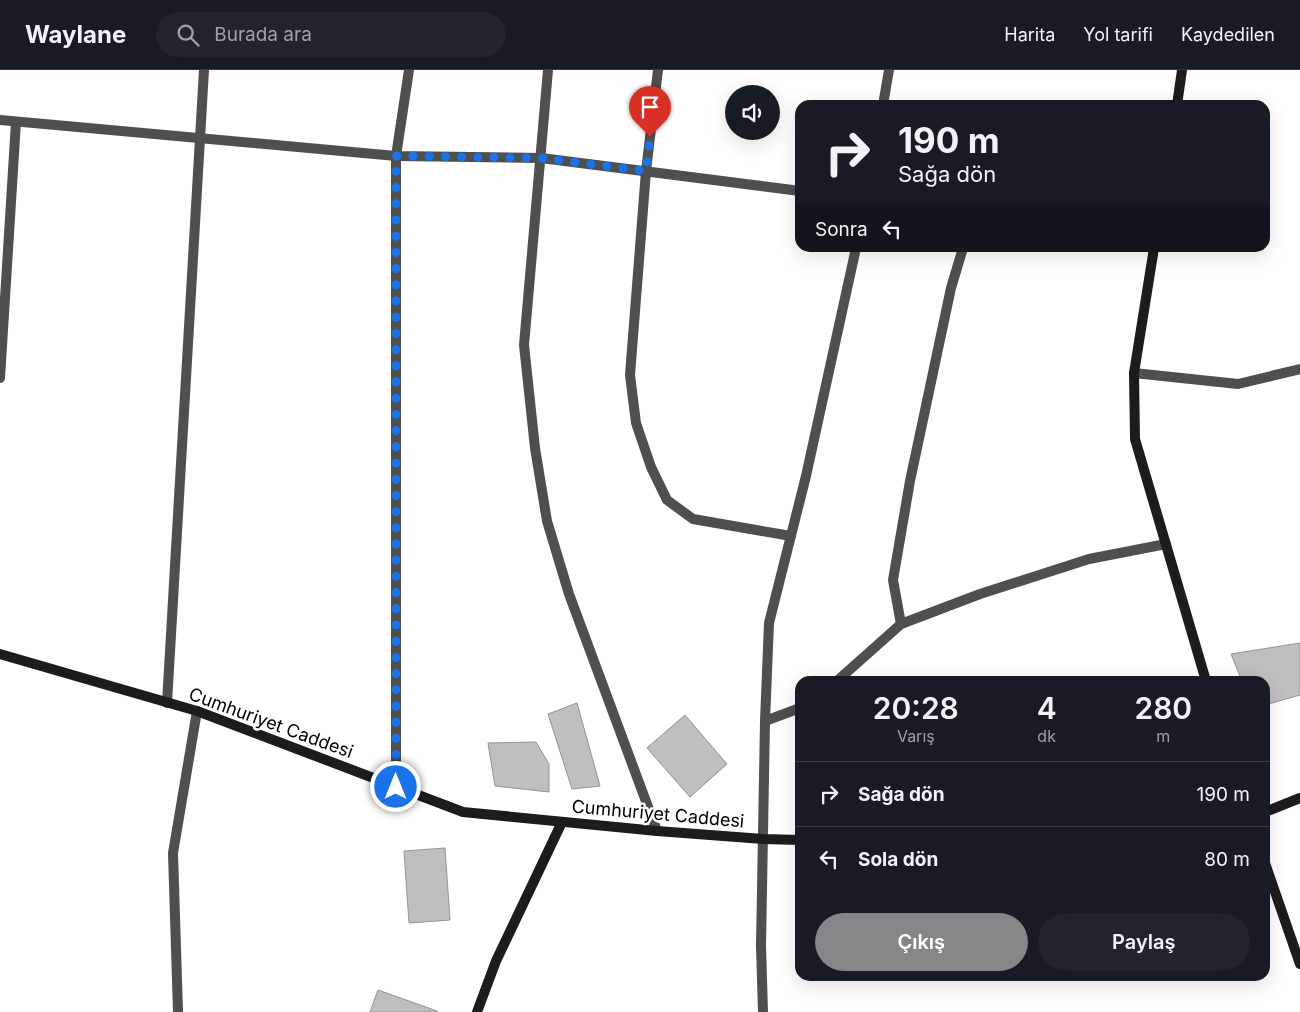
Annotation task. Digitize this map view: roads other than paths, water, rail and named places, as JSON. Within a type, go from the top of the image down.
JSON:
[{"type":"street","points":[[168,703],[204,70]]},
{"type":"street","points":[[396,787],[396,156],[409,70]]},
{"type":"street","points":[[548,70],[524,345],[535,448],[547,521],[569,594],[657,831]]},
{"type":"street","points":[[658,70],[646,171],[630,375],[636,423],[651,467],[667,500],[693,519],[791,536]]},
{"type":"street","points":[[884,100],[889,70]]},
{"type":"street","points":[[1178,100],[1182,70]]},
{"type":"street","points":[[0,120],[199,140],[396,156],[541,158],[795,190]]},
{"type":"street","points":[[0,378],[16,122]]},
{"type":"street","points":[[763,1012],[761,946],[762,839],[769,623],[791,536],[855,252]]},
{"type":"street","points":[[901,624],[893,580],[910,481],[951,288],[962,252]]},
{"type":"street","points":[[1153,252],[1134,373],[1135,439],[1205,676]]},
{"type":"street","points":[[1134,373],[1238,384],[1300,369]]},
{"type":"street","points":[[843,676],[901,624],[980,594],[1089,558],[1166,544]]},
{"type":"street","name":"Cumhuriyet Caddesi","points":[[0,654],[197,711],[463,812],[657,831],[795,840]]},
{"type":"street","points":[[765,720],[795,710]]},
{"type":"street","points":[[178,1012],[174,853],[197,711]]},
{"type":"street","points":[[1270,810],[1300,798]]},
{"type":"street","points":[[477,1012],[496,961],[562,822]]},
{"type":"street","points":[[1270,877],[1300,964]]}]
